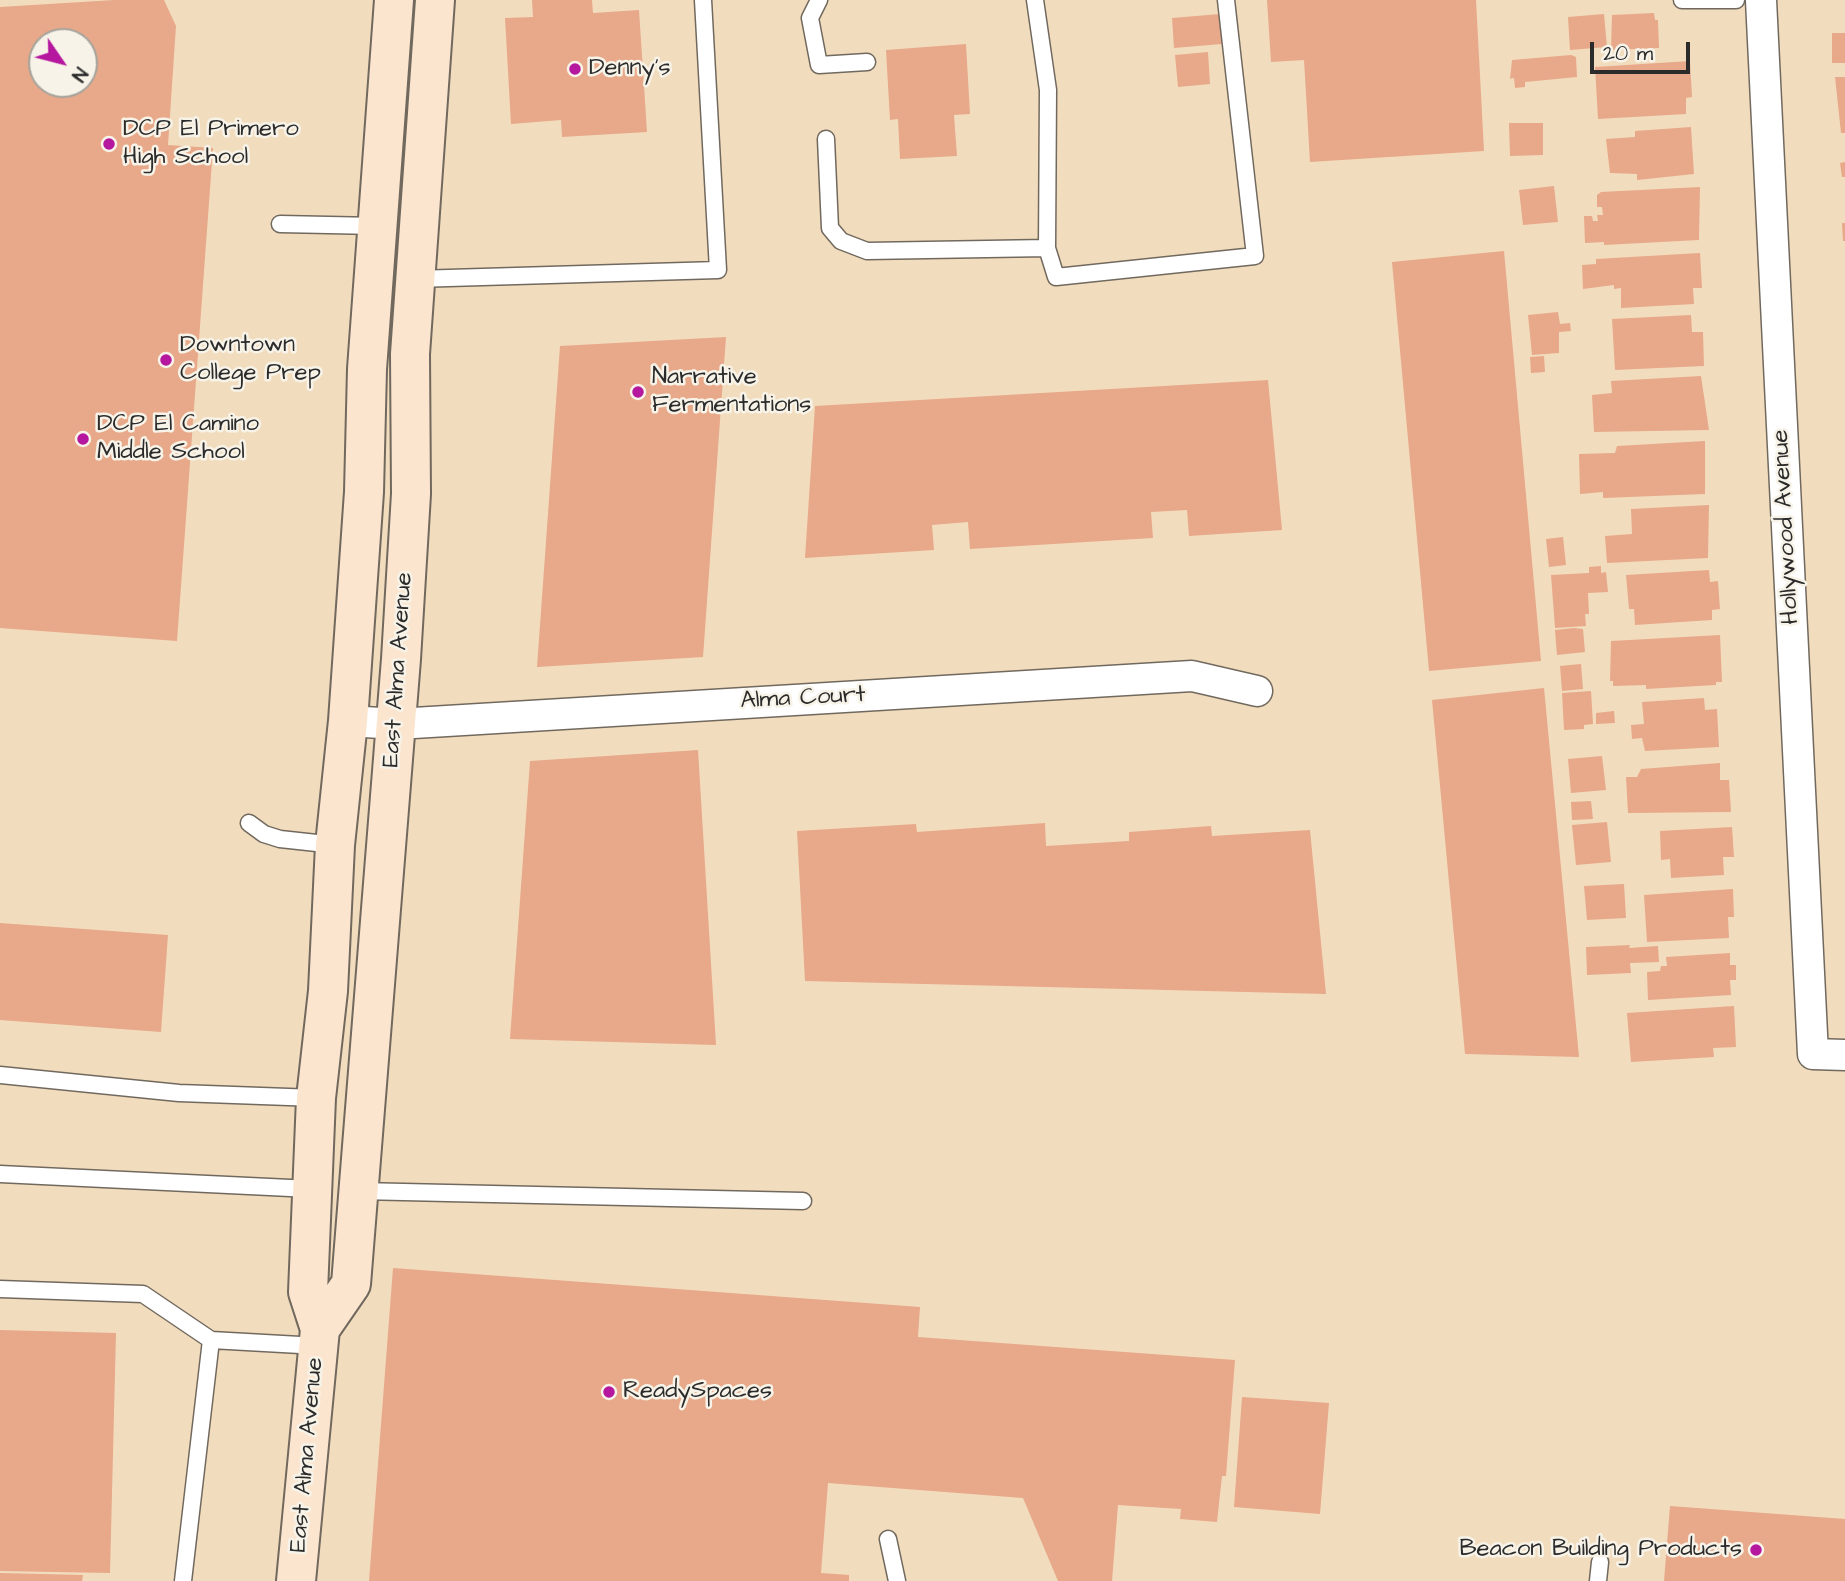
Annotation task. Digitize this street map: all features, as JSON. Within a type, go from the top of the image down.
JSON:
[{"type":"main road","name":"East Alma Avenue","points":[[296,1581],[306,1500],[319,1337],[308,1292],[316,1098],[328,991],[335,845],[348,721],[364,492],[367,369],[394,0]]},
{"type":"main road","name":"East Alma Avenue","points":[[319,1337],[351,1284],[397,724],[411,494],[410,354],[435,0]]},
{"type":"street","name":"Hollywood Avenue","points":[[1761,0],[1813,1054],[1845,1055]]},
{"type":"street","name":"Alma Court","points":[[348,721],[397,724],[1192,676],[1257,691]]},
{"type":"lane","points":[[415,279],[718,271],[703,0]]},
{"type":"lane","points":[[819,0],[810,18],[819,65],[867,62]]},
{"type":"lane","points":[[1035,0],[1048,90],[1047,248],[1056,277],[1255,256],[1226,0]]},
{"type":"lane","points":[[1682,0],[1735,0]]},
{"type":"lane","points":[[826,139],[830,228],[841,241],[867,251],[1047,248]]},
{"type":"lane","points":[[280,224],[377,226]]},
{"type":"lane","points":[[249,824],[264,834],[280,839],[335,845]]},
{"type":"lane","points":[[0,1075],[179,1093],[316,1098]]},
{"type":"lane","points":[[0,1174],[311,1189]]},
{"type":"lane","points":[[359,1191],[803,1201]]},
{"type":"lane","points":[[0,1289],[143,1294],[211,1340],[319,1337]]},
{"type":"lane","points":[[183,1581],[211,1340]]},
{"type":"lane","points":[[888,1539],[897,1581]]},
{"type":"lane","points":[[1598,1581],[1600,1562]]},
{"type":"building","points":[[114,0],[164,0],[176,26],[168,145],[213,148],[177,641],[0,628],[0,7]]},
{"type":"building","name":"Denny's","points":[[532,0],[592,0],[593,13],[639,10],[647,132],[562,137],[561,120],[511,124],[505,18],[533,17]]},
{"type":"building","points":[[1267,0],[1476,0],[1484,151],[1310,162],[1304,60],[1271,62]]},
{"type":"building","points":[[1654,13],[1655,20],[1658,20],[1659,48],[1611,50],[1612,15]]},
{"type":"building","points":[[1220,14],[1222,44],[1174,48],[1172,18]]},
{"type":"building","points":[[1604,14],[1607,47],[1570,50],[1568,17]]},
{"type":"building","points":[[1832,33],[1845,33],[1845,63],[1832,63]]},
{"type":"building","points":[[966,44],[970,114],[954,115],[957,156],[900,159],[898,119],[890,120],[886,50]]},
{"type":"building","points":[[1208,52],[1210,84],[1178,87],[1175,55]]},
{"type":"building","points":[[1571,55],[1576,57],[1577,77],[1525,82],[1525,87],[1515,88],[1514,78],[1510,79],[1512,60]]},
{"type":"building","points":[[1690,61],[1692,97],[1686,98],[1686,114],[1598,119],[1595,67]]},
{"type":"building","points":[[1835,77],[1845,77],[1845,133],[1841,133]]},
{"type":"building","points":[[1509,123],[1543,123],[1543,155],[1510,156]]},
{"type":"building","points":[[1691,127],[1694,174],[1637,180],[1637,174],[1610,173],[1606,139],[1635,137],[1635,131]]},
{"type":"building","points":[[1845,162],[1845,177],[1842,177],[1840,163]]},
{"type":"building","points":[[1554,186],[1558,222],[1523,225],[1519,190]]},
{"type":"building","points":[[1700,187],[1699,240],[1604,245],[1604,242],[1585,243],[1584,216],[1592,216],[1593,221],[1598,221],[1597,215],[1603,215],[1602,207],[1597,207],[1597,195],[1601,192]]},
{"type":"building","points":[[1842,223],[1845,223],[1845,241],[1843,241]]},
{"type":"building","points":[[1504,251],[1541,661],[1429,671],[1392,262]]},
{"type":"building","points":[[1700,253],[1702,288],[1693,288],[1694,304],[1621,308],[1621,288],[1614,289],[1614,285],[1583,289],[1582,265],[1596,264],[1596,259]]},
{"type":"building","points":[[1558,312],[1560,324],[1570,323],[1571,331],[1559,332],[1559,353],[1532,355],[1528,315]]},
{"type":"building","points":[[1691,315],[1692,332],[1703,332],[1704,366],[1615,370],[1612,319]]},
{"type":"building","points":[[726,337],[703,657],[537,667],[560,346]]},
{"type":"building","points":[[1544,356],[1545,372],[1531,373],[1530,357]]},
{"type":"building","points":[[1701,376],[1709,430],[1594,432],[1592,395],[1612,393],[1611,381]]},
{"type":"building","points":[[1268,380],[1282,530],[1189,536],[1187,510],[1151,512],[1153,538],[970,549],[968,522],[932,525],[934,550],[805,558],[815,406]]},
{"type":"building","points":[[1705,441],[1705,494],[1603,498],[1603,492],[1580,494],[1579,454],[1615,453],[1617,446]]},
{"type":"building","points":[[1709,505],[1708,558],[1607,563],[1605,536],[1632,534],[1631,509]]},
{"type":"building","points":[[1563,537],[1566,565],[1549,567],[1546,539]]},
{"type":"building","points":[[1601,566],[1601,573],[1606,572],[1608,592],[1588,593],[1589,614],[1585,614],[1586,626],[1555,628],[1551,575],[1589,573],[1589,567]]},
{"type":"building","points":[[1709,570],[1710,582],[1718,581],[1720,609],[1712,610],[1712,620],[1635,625],[1634,609],[1629,609],[1626,575]]},
{"type":"building","points":[[1583,629],[1585,652],[1557,655],[1555,630]]},
{"type":"building","points":[[1720,635],[1722,682],[1716,682],[1716,685],[1646,689],[1646,685],[1613,686],[1613,681],[1610,681],[1611,641]]},
{"type":"building","points":[[1581,664],[1583,689],[1562,691],[1560,666]]},
{"type":"building","points":[[1544,688],[1579,1057],[1465,1054],[1432,700]]},
{"type":"building","points":[[1591,691],[1593,724],[1584,725],[1584,729],[1564,730],[1562,693]]},
{"type":"building","points":[[1704,698],[1705,710],[1717,709],[1719,747],[1645,751],[1642,738],[1632,739],[1631,725],[1644,724],[1642,702]]},
{"type":"building","points":[[1614,711],[1615,723],[1596,724],[1596,713]]},
{"type":"building","points":[[698,750],[716,1045],[510,1039],[530,761]]},
{"type":"building","points":[[1602,756],[1606,790],[1571,793],[1568,759]]},
{"type":"building","points":[[1720,763],[1720,780],[1729,780],[1731,812],[1628,813],[1626,777],[1637,777],[1641,769]]},
{"type":"building","points":[[1591,801],[1593,819],[1572,820],[1571,802]]},
{"type":"building","points":[[1607,822],[1611,862],[1576,865],[1572,825]]},
{"type":"building","points":[[1045,823],[1046,846],[1129,841],[1129,832],[1211,826],[1212,836],[1310,830],[1326,994],[805,981],[797,831],[916,824],[917,832]]},
{"type":"building","points":[[1732,827],[1734,857],[1723,857],[1724,875],[1671,878],[1670,859],[1661,860],[1660,831]]},
{"type":"building","points":[[1624,884],[1626,918],[1587,920],[1584,886]]},
{"type":"building","points":[[1733,889],[1734,917],[1728,917],[1729,938],[1647,942],[1644,895]]},
{"type":"building","points":[[0,923],[168,935],[161,1032],[0,1020]]},
{"type":"building","points":[[1630,945],[1629,948],[1658,946],[1659,962],[1630,963],[1631,973],[1587,975],[1586,947]]},
{"type":"building","points":[[1730,953],[1730,965],[1736,965],[1736,980],[1730,980],[1731,995],[1648,1000],[1647,972],[1660,971],[1661,966],[1667,966],[1666,957]]},
{"type":"building","points":[[1734,1006],[1736,1047],[1713,1048],[1714,1057],[1631,1062],[1627,1013]]},
{"type":"building","name":"ReadySpaces","points":[[393,1268],[920,1307],[918,1337],[1235,1360],[1226,1476],[1222,1476],[1217,1522],[1180,1519],[1181,1509],[1118,1505],[1112,1581],[1058,1581],[1023,1498],[828,1483],[821,1573],[849,1575],[849,1581],[369,1581]]},
{"type":"building","points":[[0,1330],[116,1333],[110,1573],[0,1571]]},
{"type":"building","points":[[1242,1397],[1329,1403],[1320,1514],[1234,1507]]},
{"type":"building","name":"Beacon Building Products","points":[[1670,1506],[1845,1519],[1845,1581],[1664,1581]]},
{"type":"building","points":[[0,1573],[83,1575],[82,1581],[0,1581]]},
{"type":"place","name":"Denny's","points":[[575,69]]},
{"type":"place","name":"DCP El Primero High School","points":[[109,144]]},
{"type":"place","name":"Downtown College Prep","points":[[166,360]]},
{"type":"place","name":"Narrative Fermentations","points":[[638,392]]},
{"type":"place","name":"DCP El Camino Middle School","points":[[83,439]]},
{"type":"place","name":"ReadySpaces","points":[[609,1392]]},
{"type":"place","name":"Beacon Building Products","points":[[1756,1550]]}]
